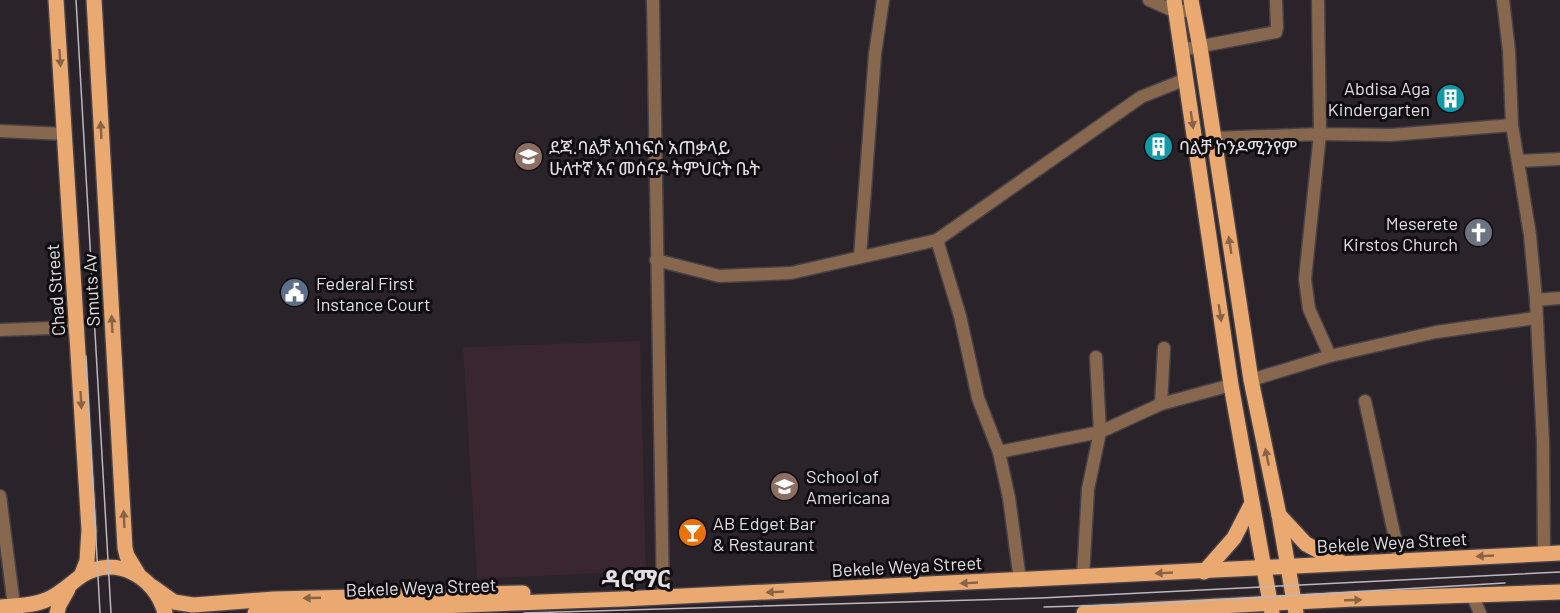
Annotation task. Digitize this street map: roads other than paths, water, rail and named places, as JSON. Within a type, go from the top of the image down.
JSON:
[{"type":"main road","name":"Chad Street","points":[[56,0],[89,530],[87,561],[76,580],[64,594],[57,613]]},
{"type":"main road","name":"Smuts Av","points":[[94,0],[125,548],[138,574]]},
{"type":"main road","points":[[1192,5],[1251,381],[1279,515],[1295,608]]},
{"type":"main road","points":[[1175,6],[1231,385],[1272,609]]},
{"type":"main road","points":[[1204,572],[1234,538],[1252,502]]},
{"type":"main road","points":[[1279,515],[1306,544],[1345,564]]},
{"type":"main road","name":"Bekele Weya Street","points":[[255,613],[622,599],[1560,553]]},
{"type":"main road","points":[[7,607],[48,599],[93,570],[111,567],[138,574],[174,602],[193,605],[274,599],[476,593],[587,593],[622,599]]},
{"type":"main road","points":[[153,587],[165,613]]},
{"type":"main road","points":[[1084,613],[1295,608],[1354,599],[1473,597],[1560,592]]},
{"type":"street","points":[[653,0],[663,597]]},
{"type":"street","points":[[860,257],[875,54],[883,0]]},
{"type":"street","points":[[1149,0],[1175,6],[1192,5]]},
{"type":"street","points":[[1181,50],[1276,32],[1276,0]]},
{"type":"street","points":[[1318,0],[1320,134],[1305,279],[1309,309],[1330,356]]},
{"type":"street","points":[[1503,0],[1509,51],[1512,125],[1530,235],[1536,300],[1543,442],[1544,553]]},
{"type":"street","points":[[656,260],[719,276],[791,273],[937,240],[1141,98],[1185,79]]},
{"type":"street","points":[[1214,138],[1320,134],[1391,135],[1512,125]]},
{"type":"street","points":[[0,131],[65,134]]},
{"type":"street","points":[[1518,161],[1560,159]]},
{"type":"street","points":[[937,240],[960,316],[978,398],[999,452],[1009,498],[1020,580]]},
{"type":"street","points":[[1536,300],[1560,298]]},
{"type":"street","points":[[1251,381],[1330,356],[1436,332],[1536,318]]},
{"type":"street","points":[[0,330],[77,327]]},
{"type":"street","points":[[1161,404],[1164,348]]},
{"type":"street","points":[[1083,577],[1088,489],[1100,432],[1096,357]]},
{"type":"street","points":[[999,452],[1100,432],[1161,404],[1231,385]]},
{"type":"street","points":[[1365,401],[1400,561]]},
{"type":"street","points":[[0,496],[7,607]]},
{"type":"street","points":[[1473,597],[1480,613]]},
{"type":"tram line","points":[[76,0],[111,613]]},
{"type":"tram line","points":[[86,356],[100,613]]},
{"type":"tram line","points":[[524,613],[1041,598],[1560,572]]},
{"type":"tram line","points":[[1044,607],[1147,604],[1505,583]]},
{"type":"place","name":"Abdisa Aga Kindergarten","points":[[1451,98]]},
{"type":"place","name":"ባልቻ ኮንዶሚንየም","points":[[1158,147]]},
{"type":"place","name":"ደጃ.ባልቻ አባነፍሶ አጠቃላይ ሁለተኛ እና መሰናዶ ትምህርት ቤት","points":[[528,157]]},
{"type":"place","name":"Meserete Kirstos Church","points":[[1479,233]]},
{"type":"place","name":"Federal First Instance Court","points":[[295,293]]},
{"type":"place","name":"School of Americana","points":[[785,486]]},
{"type":"place","name":"AB Edget Bar & Restaurant","points":[[692,533]]},
{"type":"district","name":"ዳርማር","points":[[636,577]]}]
